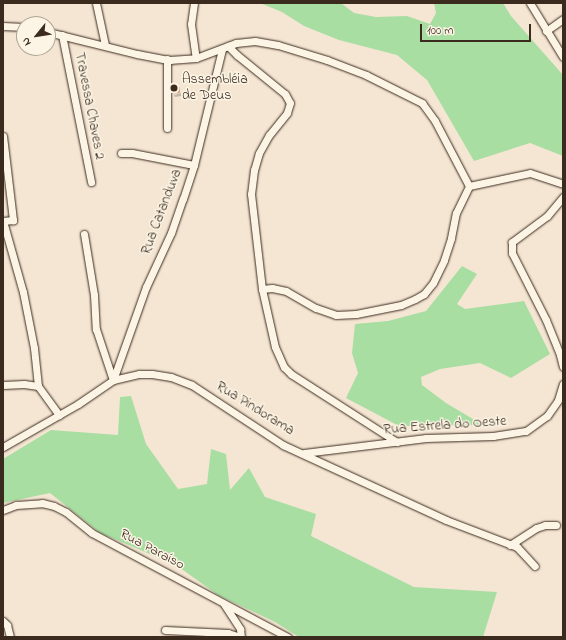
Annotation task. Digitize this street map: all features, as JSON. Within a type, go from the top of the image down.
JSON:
[{"type":"street","points":[[96,3],[105,45]]},
{"type":"street","points":[[194,3],[191,24],[196,58]]},
{"type":"street","points":[[530,3],[563,57]]},
{"type":"street","points":[[546,31],[563,19]]},
{"type":"street","points":[[3,26],[16,27]]},
{"type":"street","points":[[56,34],[167,60],[196,58],[236,43],[255,41],[293,49],[366,75],[412,97],[422,103],[429,110],[469,186]]},
{"type":"street","name":"Travessa Chaves 2","points":[[62,35],[91,182]]},
{"type":"street","points":[[225,47],[286,94],[290,103],[288,113],[269,136],[259,154],[254,170],[252,202],[262,289],[275,347],[284,367],[291,374],[397,442]]},
{"type":"street","name":"Rua Catanduva","points":[[113,380],[146,286],[170,233],[194,165],[225,47]]},
{"type":"street","points":[[167,60],[167,128]]},
{"type":"street","points":[[3,136],[13,220],[3,221],[23,292],[34,348],[38,386],[59,415]]},
{"type":"street","points":[[121,153],[132,153],[194,165]]},
{"type":"street","points":[[469,186],[530,173],[563,184]]},
{"type":"street","points":[[262,289],[272,288],[286,292],[316,308],[336,315],[356,314],[401,305],[415,299],[424,294],[433,283],[444,260],[451,238],[456,213],[469,186]]},
{"type":"street","points":[[563,197],[547,216],[512,242],[512,253],[546,320],[563,366]]},
{"type":"street","points":[[84,234],[94,295],[96,329],[113,380]]},
{"type":"street","name":"Rua Pindorama","points":[[3,447],[59,415],[113,380],[139,374],[152,374],[171,377],[185,383],[241,417],[283,445],[304,453],[446,520],[520,549],[535,566]]},
{"type":"street","points":[[3,385],[24,384],[38,386]]},
{"type":"street","name":"Rua Estrela do Oeste","points":[[304,453],[426,438],[493,436],[526,431],[548,416],[558,400],[563,384]]},
{"type":"street","name":"Rua Paraíso","points":[[3,510],[16,505],[42,502],[54,506],[66,512],[92,533],[288,637]]},
{"type":"street","points":[[510,545],[536,528],[545,525],[556,525]]},
{"type":"street","points":[[165,630],[228,633],[241,637],[240,629],[224,604]]},
{"type":"street","points":[[3,621],[10,635]]},
{"type":"green space","points":[[260,3],[341,3],[354,13],[376,17],[407,16],[430,24],[436,13],[434,3],[503,3],[511,16],[563,75],[563,156],[530,143],[474,161],[427,80],[397,55],[339,40],[304,26],[282,12]]},
{"type":"green space","points":[[462,266],[477,274],[457,304],[465,309],[524,301],[550,354],[511,378],[480,363],[440,369],[421,377],[422,385],[446,403],[483,425],[399,426],[346,398],[358,373],[352,353],[355,324],[388,321],[426,311]]},
{"type":"green space","points":[[131,396],[146,444],[178,489],[207,484],[211,449],[226,454],[230,490],[249,468],[265,497],[316,514],[311,536],[414,587],[497,592],[483,637],[299,637],[275,622],[218,595],[176,565],[100,533],[50,493],[3,503],[3,459],[51,430],[118,435],[120,397]]},
{"type":"building","name":"Assembléia de Deus","points":[[172,86],[180,87],[180,93],[172,94]]},
{"type":"place","name":"Assembléia de Deus","points":[[174,88]]}]
